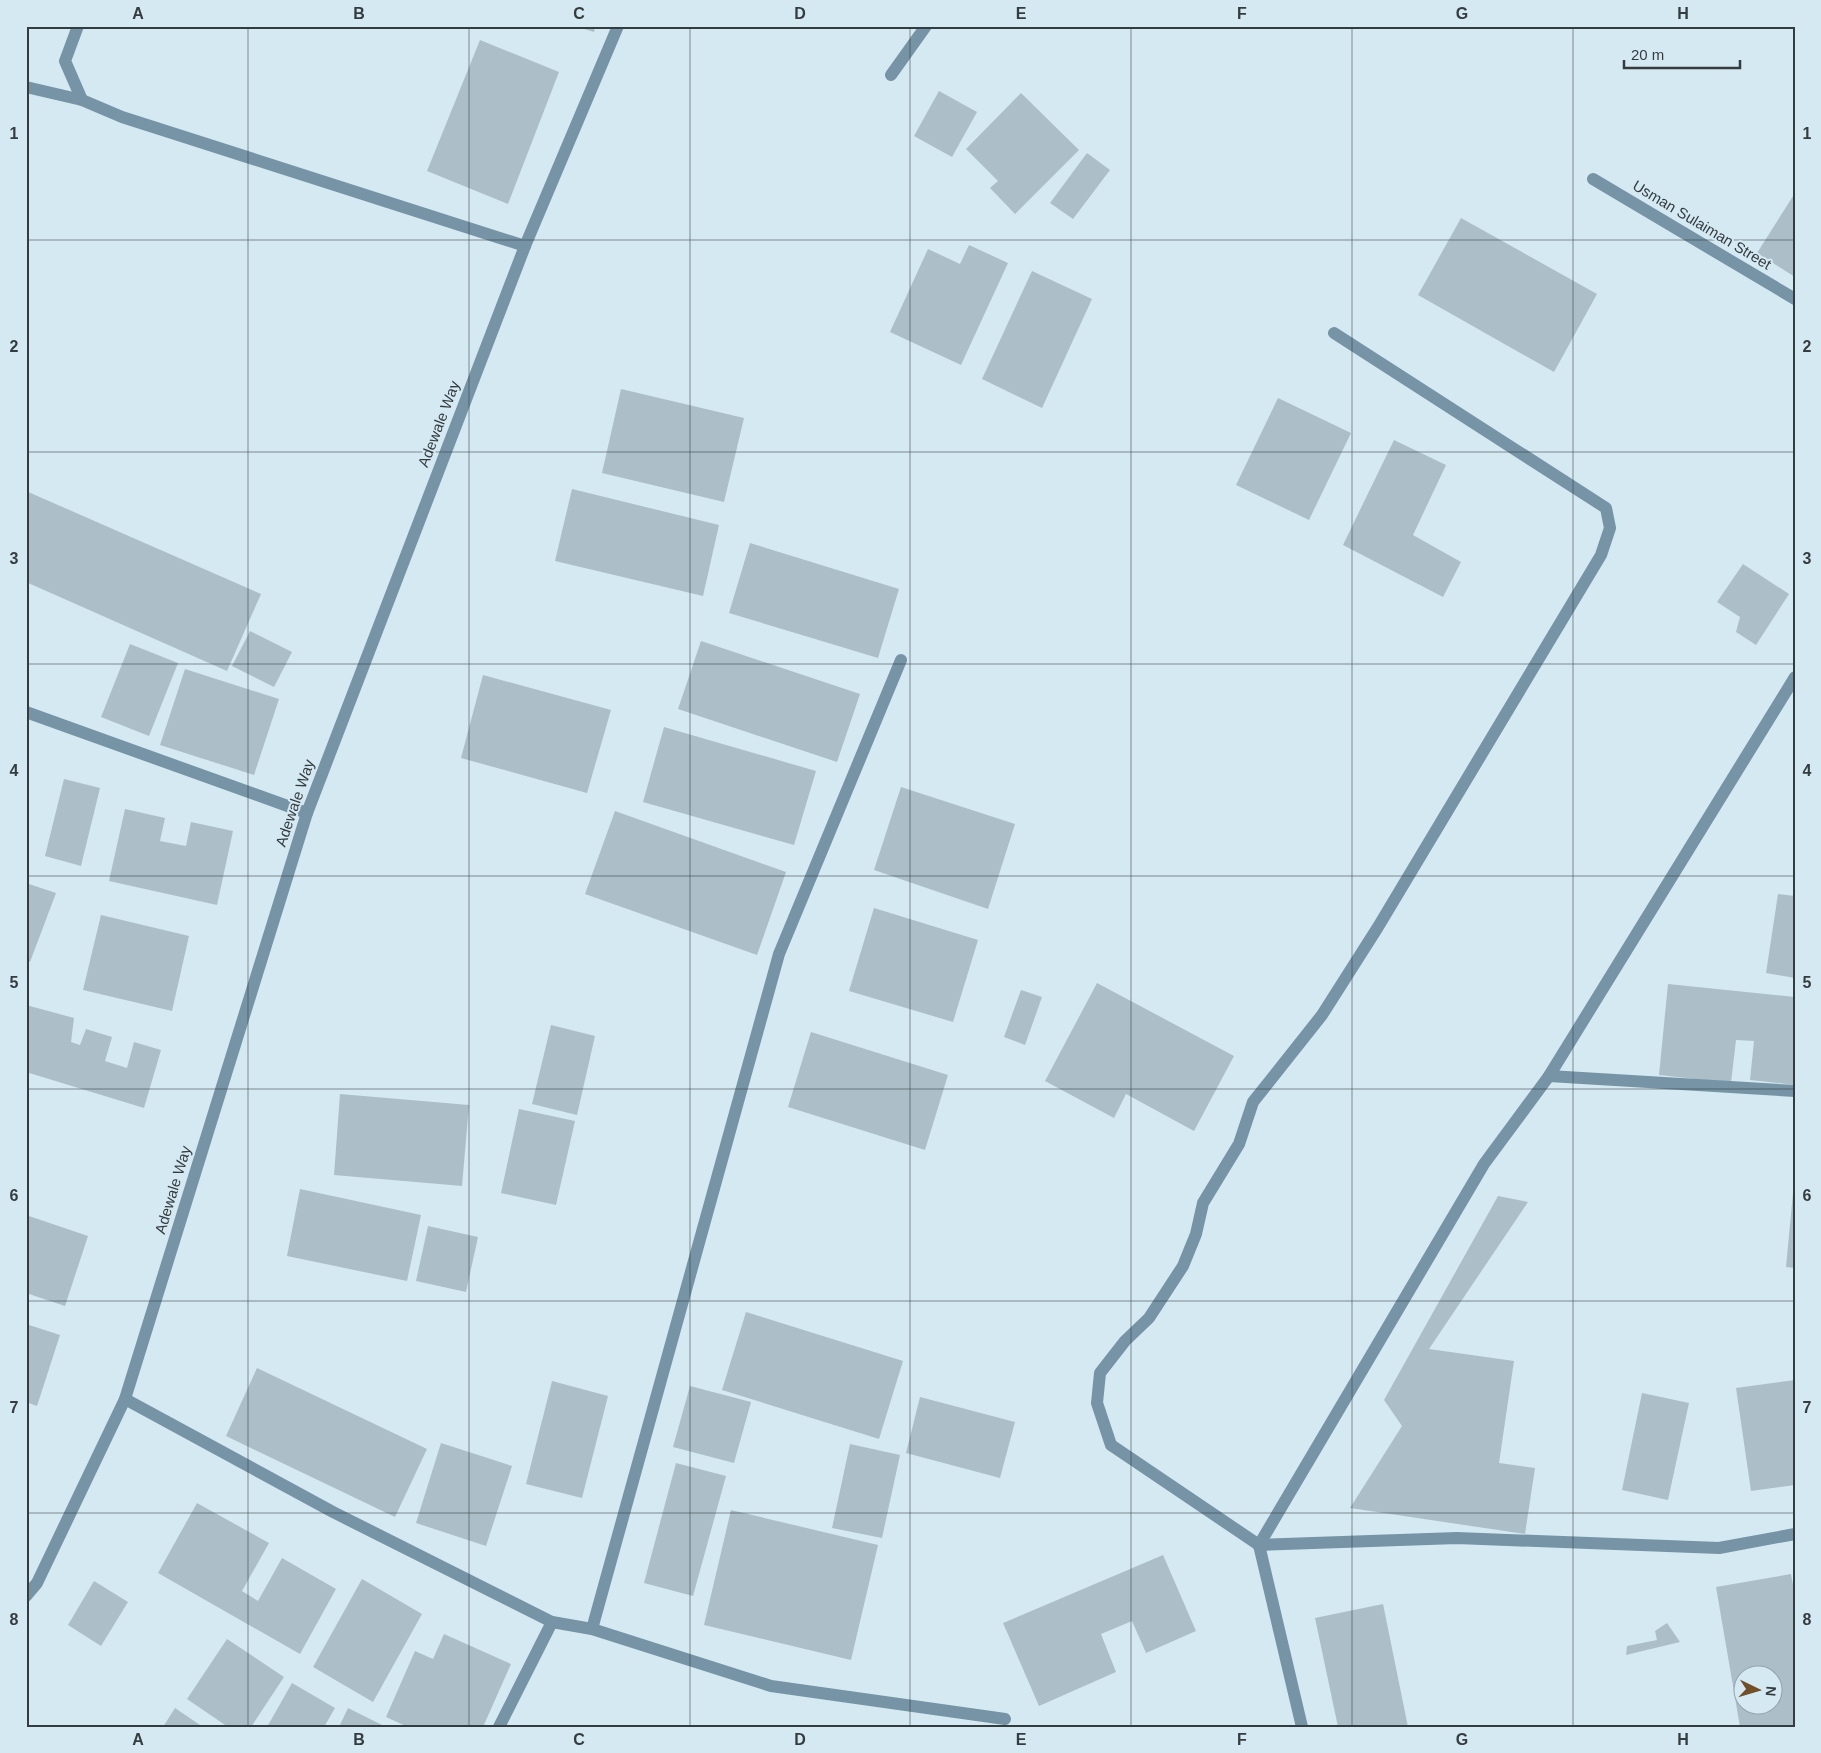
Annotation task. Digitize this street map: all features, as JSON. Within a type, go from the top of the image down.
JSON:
[{"type":"street","points":[[78,26],[65,61],[82,100]]},
{"type":"street","name":"Adewale Way","points":[[26,1596],[37,1583],[125,1399],[307,813],[525,246],[618,26]]},
{"type":"street","points":[[891,75],[926,26]]},
{"type":"street","points":[[26,87],[82,100],[122,118],[525,246]]},
{"type":"street","name":"Usman Sulaiman Street","points":[[1593,179],[1795,299]]},
{"type":"street","points":[[1334,333],[1606,508],[1610,528],[1601,556],[1378,927],[1322,1015],[1253,1102],[1240,1144],[1203,1203],[1196,1234],[1183,1266],[1149,1318],[1125,1341],[1100,1373],[1097,1403],[1111,1445],[1258,1545],[1457,1538],[1718,1548],[1795,1534]]},
{"type":"street","points":[[592,1629],[779,954],[901,660]]},
{"type":"street","points":[[1302,1727],[1258,1545],[1484,1164],[1549,1076],[1795,677]]},
{"type":"street","points":[[26,712],[307,813]]},
{"type":"street","points":[[1549,1076],[1795,1092]]},
{"type":"street","points":[[125,1399],[333,1512],[552,1622],[592,1629],[770,1686],[1004,1719]]},
{"type":"street","points":[[500,1727],[552,1622]]},
{"type":"building","points":[[575,26],[595,26],[594,32]]},
{"type":"building","points":[[480,40],[559,72],[508,204],[427,171]]},
{"type":"building","points":[[939,91],[977,112],[952,157],[914,136]]},
{"type":"building","points":[[1021,93],[1079,150],[1015,214],[990,188],[998,181],[966,149]]},
{"type":"building","points":[[1087,153],[1110,170],[1073,219],[1050,203]]},
{"type":"building","points":[[1795,193],[1795,277],[1757,253]]},
{"type":"building","points":[[1461,218],[1597,294],[1554,372],[1418,295]]},
{"type":"building","points":[[969,245],[1008,263],[961,365],[890,332],[928,249],[960,264]]},
{"type":"building","points":[[1032,271],[1092,299],[1042,408],[982,379]]},
{"type":"building","points":[[621,389],[744,418],[724,502],[602,473]]},
{"type":"building","points":[[1278,398],[1351,433],[1309,520],[1236,485]]},
{"type":"building","points":[[1394,440],[1446,465],[1413,535],[1461,562],[1443,597],[1343,545]]},
{"type":"building","points":[[572,489],[719,525],[703,596],[555,561]]},
{"type":"building","points":[[26,491],[261,594],[227,671],[26,582]]},
{"type":"building","points":[[750,543],[899,589],[878,658],[729,613]]},
{"type":"building","points":[[1743,564],[1789,594],[1756,645],[1736,632],[1740,617],[1717,602]]},
{"type":"building","points":[[250,631],[292,652],[274,687],[232,666]]},
{"type":"building","points":[[701,641],[860,694],[837,762],[678,709]]},
{"type":"building","points":[[130,644],[178,663],[149,736],[101,717]]},
{"type":"building","points":[[185,669],[279,699],[254,775],[160,745]]},
{"type":"building","points":[[483,675],[611,710],[587,793],[461,758]]},
{"type":"building","points":[[664,727],[816,771],[794,845],[643,802]]},
{"type":"building","points":[[64,779],[100,788],[81,866],[45,856]]},
{"type":"building","points":[[901,787],[1015,824],[988,909],[874,870]]},
{"type":"building","points":[[125,809],[165,818],[160,841],[186,846],[191,822],[233,831],[217,905],[109,881]]},
{"type":"building","points":[[615,811],[786,872],[757,955],[585,894]]},
{"type":"building","points":[[26,883],[56,893],[30,962],[26,960]]},
{"type":"building","points":[[1778,894],[1795,896],[1795,978],[1766,973]]},
{"type":"building","points":[[874,908],[978,940],[953,1022],[849,991]]},
{"type":"building","points":[[101,915],[189,936],[172,1011],[83,990]]},
{"type":"building","points":[[1097,983],[1234,1056],[1194,1131],[1126,1094],[1114,1118],[1045,1081]]},
{"type":"building","points":[[1668,984],[1795,997],[1795,1085],[1750,1080],[1754,1041],[1736,1040],[1731,1083],[1659,1075]]},
{"type":"building","points":[[1021,990],[1042,997],[1025,1045],[1004,1037]]},
{"type":"building","points":[[26,1005],[74,1018],[71,1042],[80,1045],[86,1029],[112,1037],[105,1061],[127,1068],[134,1042],[161,1050],[144,1108],[26,1072]]},
{"type":"building","points":[[551,1025],[595,1036],[577,1115],[532,1104]]},
{"type":"building","points":[[811,1032],[948,1075],[925,1150],[788,1107]]},
{"type":"building","points":[[340,1094],[469,1105],[462,1186],[334,1175]]},
{"type":"building","points":[[519,1109],[575,1121],[556,1205],[501,1193]]},
{"type":"building","points":[[300,1189],[421,1215],[407,1281],[287,1256]]},
{"type":"building","points":[[1793,1193],[1795,1193],[1795,1268],[1786,1267]]},
{"type":"building","points":[[1498,1196],[1528,1202],[1429,1349],[1514,1361],[1499,1463],[1535,1468],[1525,1534],[1350,1508],[1402,1426],[1384,1400]]},
{"type":"building","points":[[26,1215],[88,1236],[65,1306],[26,1293]]},
{"type":"building","points":[[428,1226],[478,1237],[466,1292],[416,1281]]},
{"type":"building","points":[[746,1312],[903,1361],[879,1439],[722,1390]]},
{"type":"building","points":[[26,1324],[60,1335],[37,1406],[26,1402]]},
{"type":"building","points":[[257,1368],[427,1449],[395,1517],[226,1436]]},
{"type":"building","points":[[1795,1380],[1795,1485],[1751,1491],[1736,1388]]},
{"type":"building","points":[[552,1381],[608,1396],[582,1498],[526,1484]]},
{"type":"building","points":[[690,1386],[751,1402],[734,1463],[673,1447]]},
{"type":"building","points":[[1642,1393],[1689,1403],[1668,1500],[1622,1490]]},
{"type":"building","points":[[920,1397],[1015,1422],[1000,1478],[906,1453]]},
{"type":"building","points":[[441,1443],[512,1466],[486,1546],[416,1523]]},
{"type":"building","points":[[850,1444],[900,1455],[882,1538],[832,1528]]},
{"type":"building","points":[[676,1463],[726,1476],[693,1596],[644,1583]]},
{"type":"building","points":[[197,1503],[269,1543],[242,1591],[258,1601],[282,1558],[336,1589],[300,1654],[158,1573]]},
{"type":"building","points":[[731,1510],[878,1545],[851,1660],[704,1625]]},
{"type":"building","points":[[1163,1555],[1196,1631],[1146,1653],[1132,1621],[1101,1634],[1116,1672],[1039,1706],[1003,1623]]},
{"type":"building","points":[[1791,1574],[1795,1596],[1795,1727],[1740,1727],[1738,1716],[1784,1716],[1784,1666],[1734,1666],[1734,1692],[1716,1587]]},
{"type":"building","points":[[362,1579],[422,1614],[373,1702],[313,1667]]},
{"type":"building","points":[[94,1581],[128,1602],[101,1646],[68,1625]]},
{"type":"building","points":[[1383,1604],[1408,1727],[1338,1727],[1315,1618]]},
{"type":"building","points":[[1667,1623],[1680,1642],[1626,1655],[1627,1646],[1657,1640],[1655,1631]]},
{"type":"building","points":[[444,1634],[511,1664],[483,1727],[408,1727],[386,1717],[415,1651],[433,1659]]},
{"type":"building","points":[[227,1639],[284,1677],[251,1727],[228,1727],[187,1699]]},
{"type":"building","points":[[292,1683],[335,1708],[324,1727],[267,1727]]},
{"type":"building","points":[[175,1708],[203,1727],[163,1727]]},
{"type":"building","points":[[348,1708],[386,1727],[339,1727]]}]
